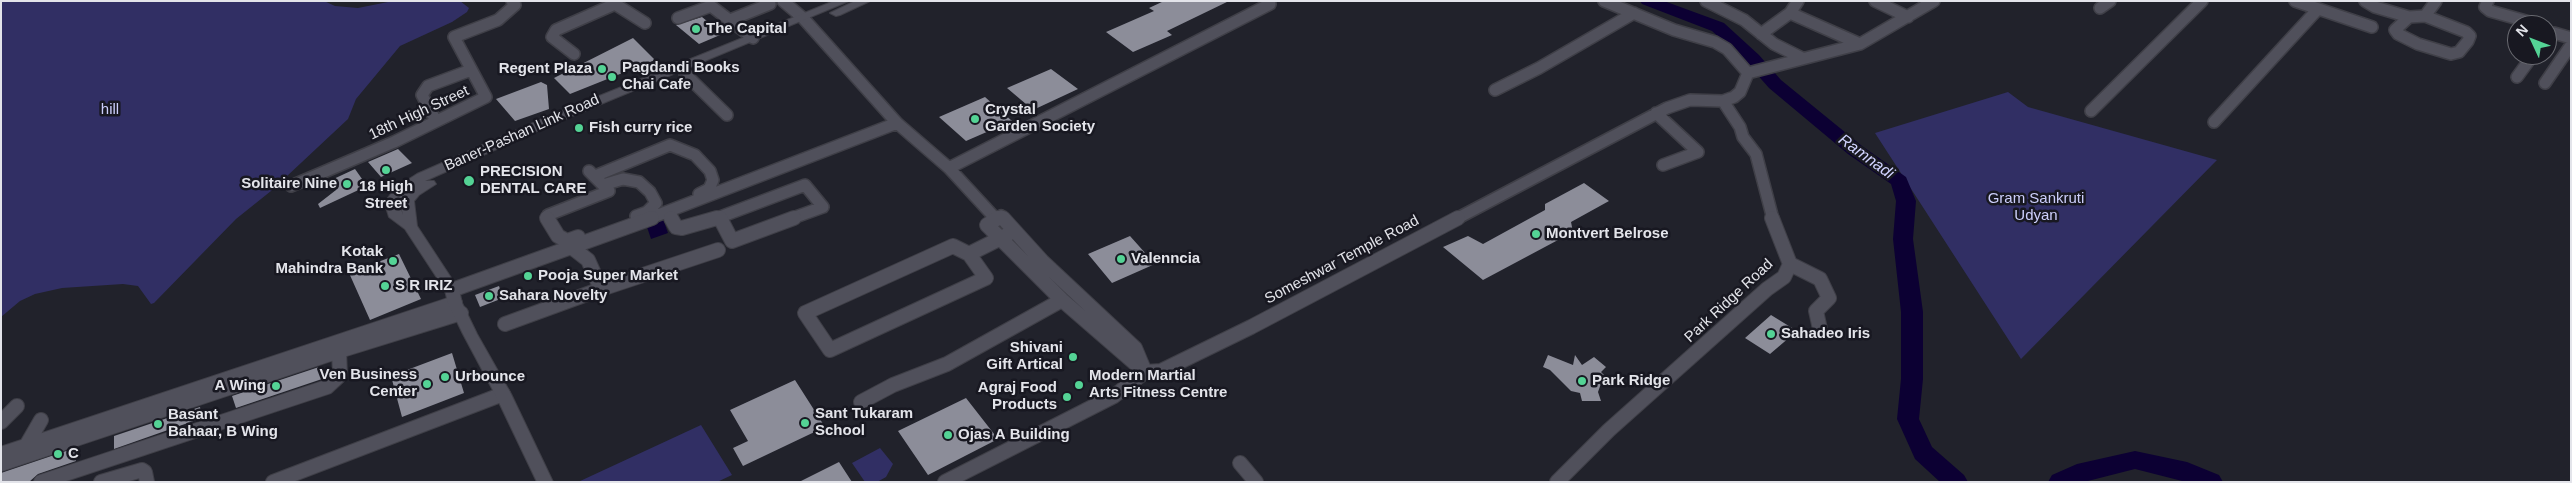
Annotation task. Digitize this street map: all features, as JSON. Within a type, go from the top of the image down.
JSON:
[{"type":"street","points":[[783,1],[805,21],[897,123],[949,168],[996,220]]},
{"type":"street","name":"Baner-Pashan Link Road","points":[[545,482],[456,302],[410,226],[396,217],[392,204],[400,191],[685,74],[805,21],[844,1]]},
{"type":"street","name":"Baner-Pashan Link Road","points":[[414,192],[426,180],[590,103],[753,38],[865,1]]},
{"type":"street","points":[[1604,1],[1674,30],[1715,42],[1727,49],[1748,73]]},
{"type":"street","points":[[1706,1],[1744,20],[1774,44],[1800,58]]},
{"type":"street","points":[[1761,34],[1790,13],[1798,1]]},
{"type":"street","points":[[1875,1],[1908,17]]},
{"type":"street","points":[[1748,73],[1860,44],[1934,1]]},
{"type":"street","points":[[2100,8],[2110,1]]},
{"type":"street","points":[[2091,111],[2202,1]]},
{"type":"street","points":[[2295,1],[2372,26]]},
{"type":"street","points":[[2365,1],[2375,7],[2409,17],[2424,16],[2466,32],[2470,36],[2458,52],[2451,54],[2418,44],[2398,34],[2395,30],[2409,17]]},
{"type":"street","points":[[2424,16],[2436,1]]},
{"type":"street","points":[[2488,1],[2485,7],[2490,11],[2507,16]]},
{"type":"street","name":"18th High Street","points":[[291,186],[394,142],[486,98],[454,37],[498,20],[514,3]]},
{"type":"street","points":[[574,54],[552,36],[556,30],[618,3],[646,23]]},
{"type":"street","points":[[730,20],[770,4]]},
{"type":"street","points":[[949,168],[1270,4]]},
{"type":"street","points":[[678,18],[711,6],[753,38]]},
{"type":"street","points":[[2214,122],[2318,9]]},
{"type":"street","points":[[1495,90],[1539,68],[1634,13]]},
{"type":"street","points":[[1790,13],[1860,44]]},
{"type":"street","points":[[2557,30],[2571,34]]},
{"type":"street","points":[[2557,34],[2571,38]]},
{"type":"street","points":[[2545,84],[2571,45]]},
{"type":"street","points":[[2517,77],[2526,65]]},
{"type":"street","points":[[436,121],[422,95],[428,86],[471,70]]},
{"type":"street","points":[[1723,101],[1734,97],[1740,92],[1748,73]]},
{"type":"street","points":[[685,74],[727,115]]},
{"type":"street","name":"Someshwar Temple Road","points":[[945,482],[1114,396],[1145,372],[1162,371],[1251,327],[1656,113],[1690,100],[1723,101]]},
{"type":"street","name":"Park Ridge Road","points":[[1557,482],[1609,430],[1767,289],[1784,277],[1790,264],[1771,214],[1756,154],[1743,138],[1740,127],[1723,101]]},
{"type":"street","points":[[1656,113],[1698,152],[1663,165]]},
{"type":"street","points":[[1,454],[456,302],[570,246],[668,212],[897,123]]},
{"type":"street","points":[[670,145],[695,154],[710,171],[714,180],[709,189],[567,241],[558,236],[547,220],[548,215],[609,191],[596,177],[670,145]]},
{"type":"street","points":[[596,177],[639,182],[650,192],[656,203],[647,212]]},
{"type":"street","points":[[668,212],[676,227],[682,228],[720,217],[805,185],[824,207],[732,241],[720,217]]},
{"type":"street","points":[[410,226],[410,212],[407,201],[414,192]]},
{"type":"street","points":[[1001,216],[1042,261],[1135,348],[1145,372],[1123,355],[1062,300],[987,225],[1001,216]]},
{"type":"street","points":[[969,254],[1016,231]]},
{"type":"street","points":[[570,246],[588,260],[601,289]]},
{"type":"street","points":[[953,246],[969,254],[986,278],[830,350],[805,313],[953,246]]},
{"type":"street","points":[[505,324],[601,289],[718,250]]},
{"type":"street","points":[[1790,264],[1820,279],[1829,298],[1816,311],[1820,329]]},
{"type":"street","points":[[861,402],[893,385],[947,364],[1062,300]]},
{"type":"street","points":[[1,464],[339,351],[441,321],[456,302]]},
{"type":"street","points":[[41,482],[327,387],[340,375],[339,351]]},
{"type":"street","points":[[273,482],[503,394]]},
{"type":"street","points":[[1,422],[18,406]]},
{"type":"street","points":[[26,446],[41,420]]},
{"type":"street","points":[[1240,463],[1256,482]]},
{"type":"street","points":[[101,482],[142,470],[145,472],[147,482]]},
{"type":"green space","name":"hill","points":[[1,1],[324,1],[335,6],[358,8],[393,1],[460,1],[469,8],[467,12],[452,22],[400,46],[356,99],[348,119],[271,191],[236,219],[154,303],[151,304],[138,286],[123,284],[62,288],[35,294],[20,301],[1,317]]},
{"type":"green space","name":"Gram Sankruti Udyan","points":[[2008,92],[2028,107],[2217,160],[2021,359],[1875,133]]},
{"type":"green space","points":[[701,425],[732,475],[717,482],[578,482]]},
{"type":"green space","points":[[880,448],[893,464],[886,477],[877,482],[865,482],[852,463]]},
{"type":"shaded area","points":[[663,219],[668,233],[651,239],[646,224]]},
{"type":"building","points":[[1164,1],[1229,1],[1167,31],[1172,35],[1133,52],[1106,32],[1154,11],[1149,8]]},
{"type":"building","name":"The Capital","points":[[702,17],[718,30],[715,31],[720,35],[699,44],[676,25]]},
{"type":"building","name":"Regent Plaza","points":[[633,38],[655,60],[570,94],[554,78]]},
{"type":"building","name":"Crystal Garden Society","points":[[1051,69],[1078,89],[1033,110],[1007,88]]},
{"type":"building","points":[[541,82],[547,85],[549,109],[515,121],[496,99]]},
{"type":"building","name":"Crystal Garden Society","points":[[985,97],[1012,121],[966,141],[939,117]]},
{"type":"building","name":"18 High Street","points":[[398,149],[412,163],[381,177],[368,162]]},
{"type":"building","name":"Solitaire Nine","points":[[355,169],[367,186],[320,208],[318,204],[336,190],[327,182]]},
{"type":"building","name":"Montvert Belrose","points":[[1584,183],[1609,201],[1571,222],[1573,232],[1483,280],[1443,247],[1468,236],[1483,244],[1545,210],[1545,204]]},
{"type":"building","name":"Valenncia","points":[[1130,236],[1155,264],[1112,283],[1088,254]]},
{"type":"building","name":"S R IRIZ","points":[[399,254],[421,299],[370,320],[349,273]]},
{"type":"building","name":"Sahara Novelty","points":[[499,286],[503,298],[480,307],[475,295]]},
{"type":"building","name":"Sahadeo Iris","points":[[1771,315],[1797,331],[1770,354],[1745,338]]},
{"type":"building","name":"Ven Business Center","points":[[452,353],[464,393],[402,417],[391,376]]},
{"type":"building","name":"Park Ridge","points":[[1548,355],[1573,365],[1575,355],[1582,365],[1594,357],[1606,367],[1601,372],[1604,375],[1598,392],[1601,401],[1582,401],[1580,393],[1571,391],[1550,370],[1543,367]]},
{"type":"building","name":"A Wing","points":[[319,367],[322,379],[236,408],[232,396]]},
{"type":"building","name":"Sant Tukaram School","points":[[795,380],[825,427],[743,466],[733,448],[748,441],[730,410]]},
{"type":"building","name":"Ojas A Building","points":[[966,398],[998,439],[928,475],[898,431]]},
{"type":"building","name":"Basant Bahaar, B Wing","points":[[200,407],[202,418],[114,449],[114,436]]},
{"type":"building","name":"C","points":[[75,448],[76,461],[38,474],[29,482],[1,482],[1,473]]},
{"type":"building","points":[[839,462],[852,482],[799,482]]},
{"type":"waterway","name":"Ramnadi","points":[[1648,1],[1718,27],[1753,59],[1775,84],[1855,150],[1899,181],[1906,201],[1903,239],[1912,312],[1912,379],[1908,419],[1923,453],[1956,482]]},
{"type":"waterway","name":"Ramnadi","points":[[2060,482],[2085,471],[2135,460],[2179,469],[2211,482]]},
{"type":"place","name":"The Capital","points":[[696,29]]},
{"type":"place","name":"Regent Plaza","points":[[602,69]]},
{"type":"place","name":"Pagdandi Books Chai Cafe","points":[[612,77]]},
{"type":"place","name":"Crystal Garden Society","points":[[975,119]]},
{"type":"place","name":"Fish curry rice","points":[[579,128]]},
{"type":"place","name":"18 High Street","points":[[386,170]]},
{"type":"place","name":"PRECISION DENTAL CARE","points":[[469,181]]},
{"type":"place","name":"Solitaire Nine","points":[[347,184]]},
{"type":"place","name":"Montvert Belrose","points":[[1536,234]]},
{"type":"place","name":"Valenncia","points":[[1121,259]]},
{"type":"place","name":"Kotak Mahindra Bank","points":[[393,261]]},
{"type":"place","name":"Pooja Super Market","points":[[528,276]]},
{"type":"place","name":"S R IRIZ","points":[[385,286]]},
{"type":"place","name":"Sahara Novelty","points":[[489,296]]},
{"type":"place","name":"Sahadeo Iris","points":[[1771,334]]},
{"type":"place","name":"Shivani Gift Artical","points":[[1073,357]]},
{"type":"place","name":"Urbounce","points":[[445,377]]},
{"type":"place","name":"Park Ridge","points":[[1582,381]]},
{"type":"place","name":"Ven Business Center","points":[[427,384]]},
{"type":"place","name":"Modern Martial Arts Fitness Centre","points":[[1079,385]]},
{"type":"place","name":"A Wing","points":[[276,386]]},
{"type":"place","name":"Agraj Food Products","points":[[1067,397]]},
{"type":"place","name":"Sant Tukaram School","points":[[805,423]]},
{"type":"place","name":"Basant Bahaar, B Wing","points":[[158,424]]},
{"type":"place","name":"Ojas A Building","points":[[948,435]]},
{"type":"place","name":"C","points":[[58,454]]}]
